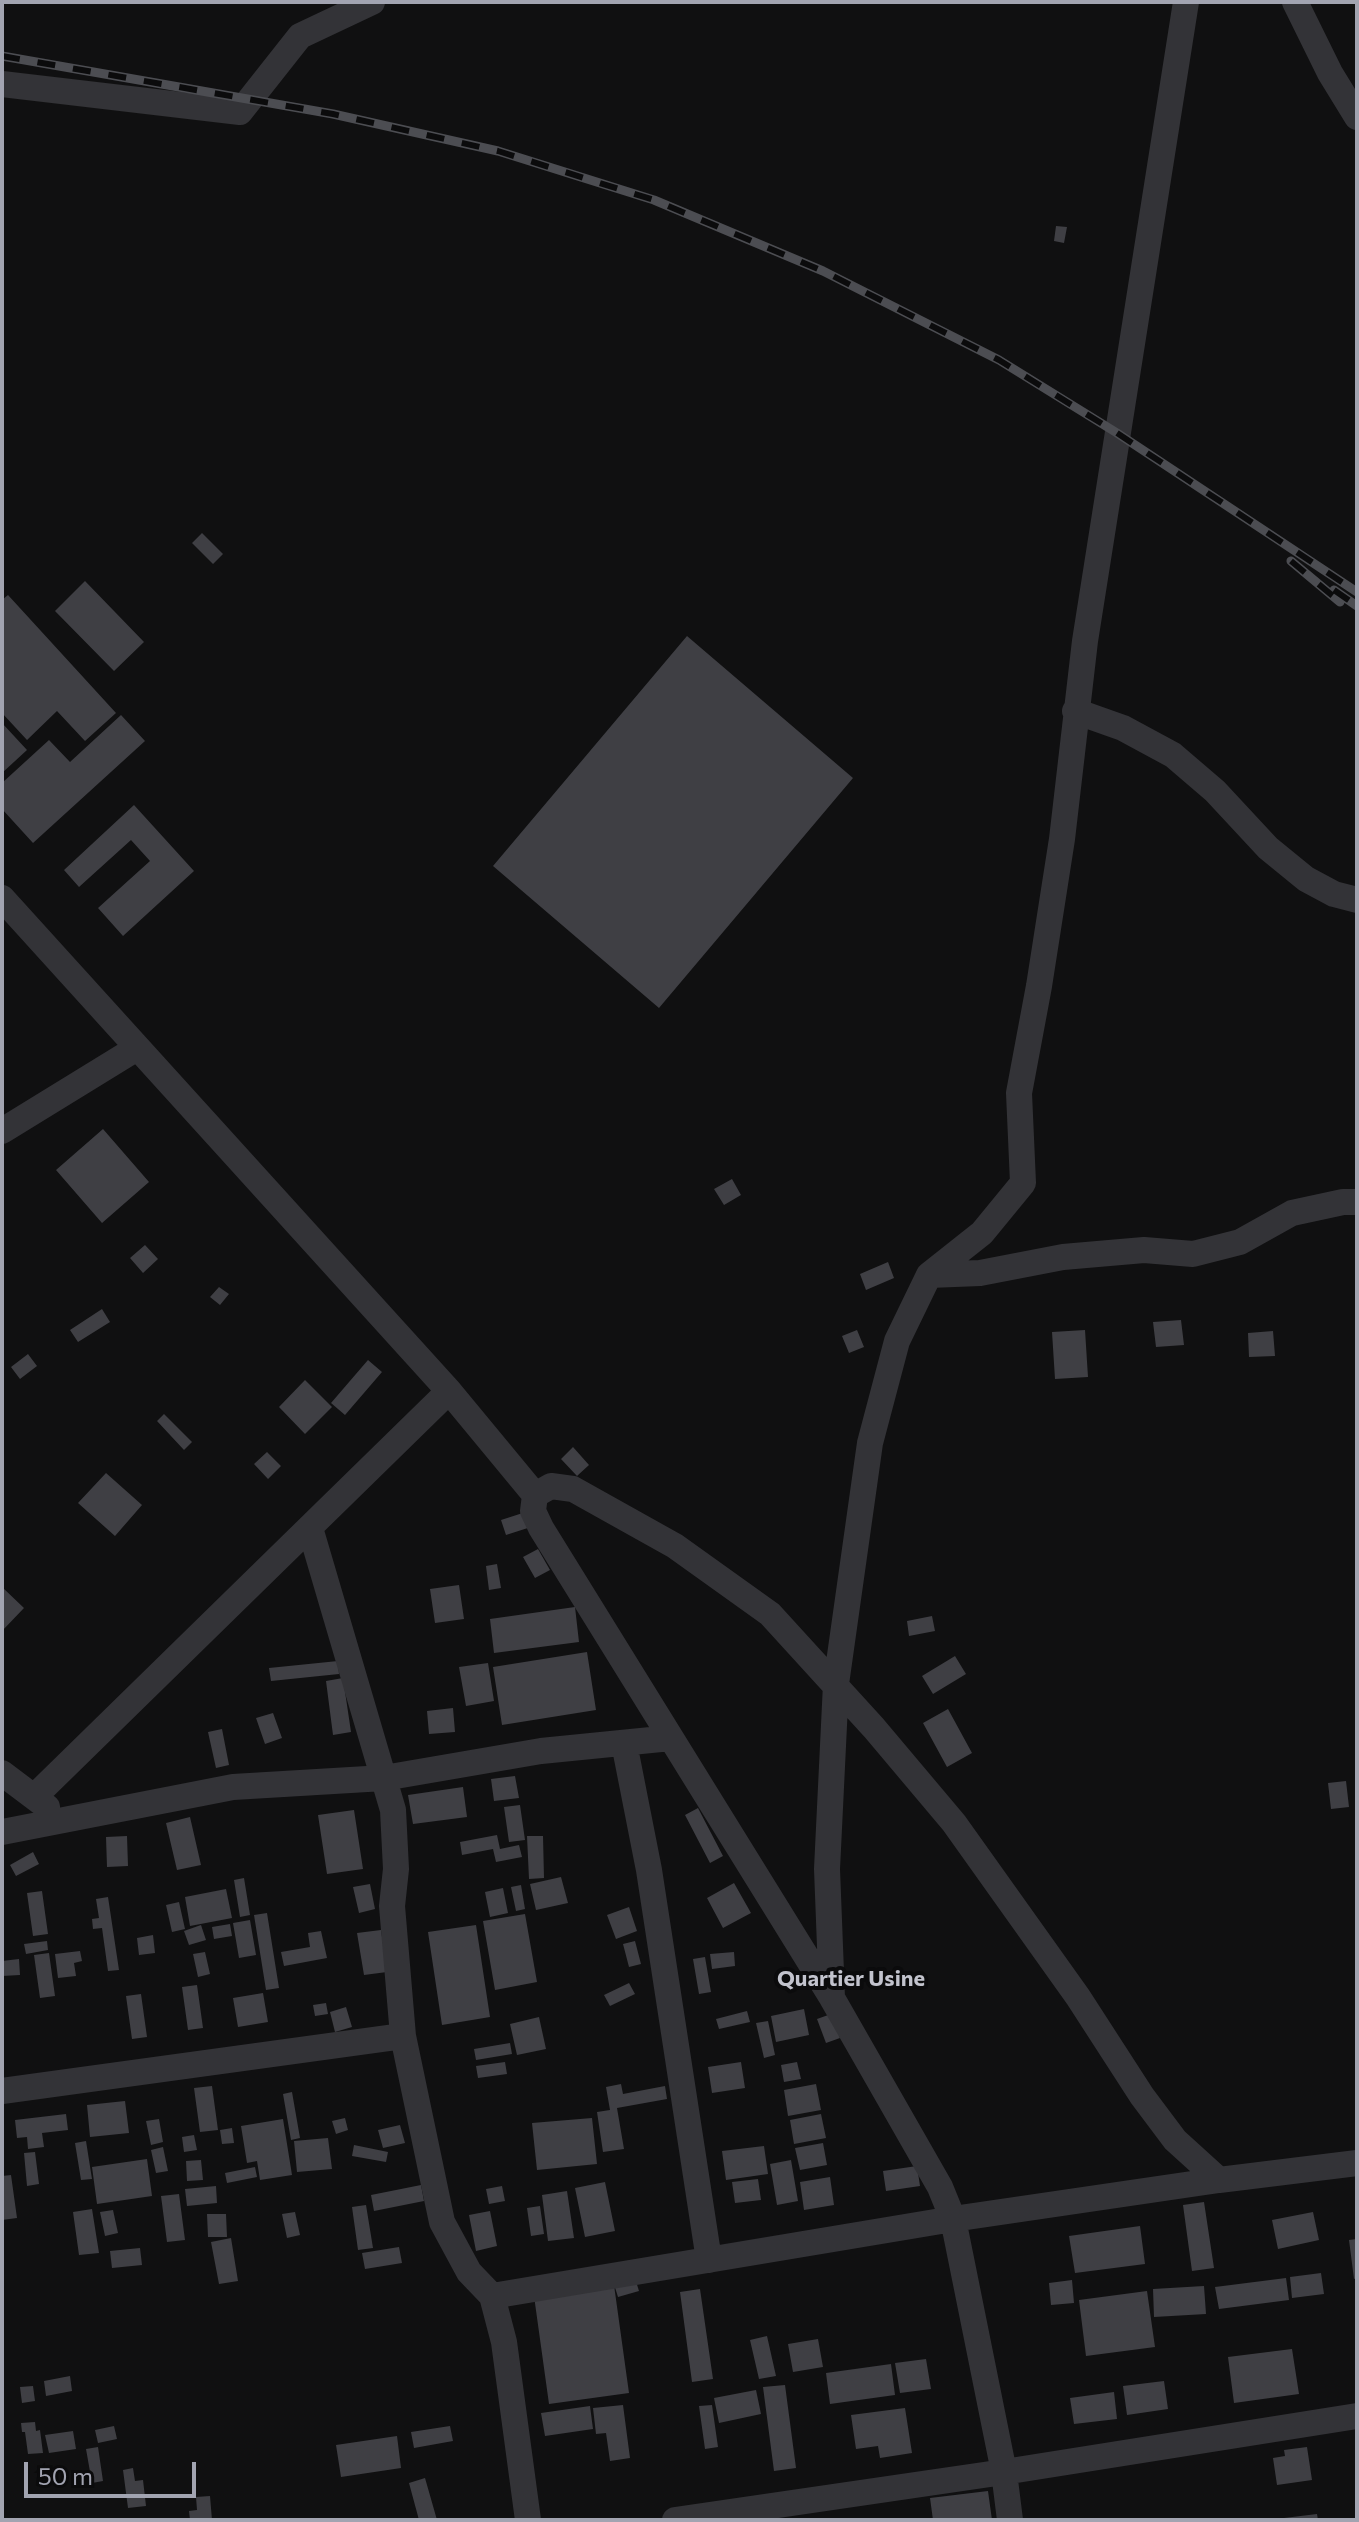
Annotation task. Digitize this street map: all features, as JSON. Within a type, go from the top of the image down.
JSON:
[{"type":"street","points":[[2,84],[240,112],[300,36],[372,2]]},
{"type":"street","points":[[832,1998],[827,1869],[836,1684],[870,1443],[897,1341],[929,1275],[982,1233],[1023,1183],[1019,1093],[1062,839],[1075,711],[1186,2]]},
{"type":"street","points":[[1295,2],[1330,73],[1357,117]]},
{"type":"street","points":[[1075,711],[1123,728],[1173,755],[1215,791],[1268,848],[1306,879],[1334,894],[1357,900]]},
{"type":"street","points":[[2,898],[449,1391],[535,1495],[533,1511],[541,1528],[832,1998],[940,2187],[953,2219],[1004,2472],[1010,2520]]},
{"type":"street","points":[[2,1131],[137,1048]]},
{"type":"street","points":[[929,1275],[980,1273],[1063,1257],[1144,1250],[1193,1254],[1240,1242],[1292,1213],[1357,1202]]},
{"type":"street","points":[[34,1797],[449,1391]]},
{"type":"street","points":[[535,1495],[551,1486],[573,1489],[675,1546],[770,1614],[836,1684],[954,1823],[1078,1997],[1142,2096],[1175,2140],[1219,2180]]},
{"type":"street","points":[[310,1528],[393,1810],[396,1869],[392,1906],[403,2036],[442,2222],[469,2272],[492,2296],[504,2342],[528,2520]]},
{"type":"street","points":[[2,1832],[233,1787],[384,1778],[541,1751],[671,1738]]},
{"type":"street","points":[[624,1743],[649,1870],[709,2260]]},
{"type":"street","points":[[2,1773],[66,1820]]},
{"type":"street","points":[[2,2091],[403,2036]]},
{"type":"street","points":[[492,2296],[953,2219],[1357,2163]]},
{"type":"street","points":[[675,2520],[1357,2416]]},
{"type":"building","points":[[1056,226],[1067,227],[1064,243],[1054,241]]},
{"type":"building","points":[[202,533],[223,554],[213,564],[192,543]]},
{"type":"building","points":[[85,581],[144,642],[114,671],[55,611]]},
{"type":"building","points":[[8,595],[116,713],[85,741],[57,711],[27,740],[2,713],[2,600]]},
{"type":"building","points":[[687,636],[853,778],[659,1008],[493,866]]},
{"type":"building","points":[[121,715],[145,741],[33,843],[2,809],[2,783],[49,740],[70,762]]},
{"type":"building","points":[[2,723],[27,750],[2,773]]},
{"type":"building","points":[[134,805],[194,871],[123,936],[98,908],[150,861],[131,840],[79,887],[64,870]]},
{"type":"building","points":[[103,1129],[149,1182],[102,1223],[56,1170]]},
{"type":"building","points":[[732,1179],[741,1195],[724,1205],[714,1189]]},
{"type":"building","points":[[145,1245],[158,1259],[143,1273],[130,1258]]},
{"type":"building","points":[[888,1262],[894,1278],[866,1290],[860,1274]]},
{"type":"building","points":[[219,1287],[229,1294],[220,1305],[210,1297]]},
{"type":"building","points":[[102,1309],[110,1322],[78,1342],[70,1330]]},
{"type":"building","points":[[1181,1320],[1184,1345],[1156,1347],[1153,1322]]},
{"type":"building","points":[[857,1330],[864,1347],[849,1353],[842,1336]]},
{"type":"building","points":[[1085,1330],[1088,1377],[1055,1379],[1052,1332]]},
{"type":"building","points":[[1273,1331],[1275,1356],[1249,1357],[1248,1333]]},
{"type":"building","points":[[28,1354],[37,1366],[20,1379],[11,1367]]},
{"type":"building","points":[[368,1360],[382,1372],[345,1415],[331,1403]]},
{"type":"building","points":[[305,1380],[332,1407],[305,1434],[279,1407]]},
{"type":"building","points":[[164,1414],[192,1442],[184,1450],[157,1421]]},
{"type":"building","points":[[573,1447],[589,1465],[577,1476],[561,1459]]},
{"type":"building","points":[[267,1452],[281,1466],[268,1479],[254,1464]]},
{"type":"building","points":[[106,1473],[142,1505],[115,1536],[78,1503]]},
{"type":"building","points":[[529,1511],[534,1526],[506,1535],[501,1520]]},
{"type":"building","points":[[538,1549],[550,1570],[535,1578],[523,1557]]},
{"type":"building","points":[[497,1564],[501,1588],[489,1590],[486,1566]]},
{"type":"building","points":[[459,1585],[464,1619],[435,1623],[430,1589]]},
{"type":"building","points":[[2,1587],[24,1608],[2,1631]]},
{"type":"building","points":[[575,1607],[579,1642],[494,1653],[490,1619]]},
{"type":"building","points":[[932,1616],[935,1631],[909,1636],[907,1621]]},
{"type":"building","points":[[587,1652],[596,1710],[502,1725],[493,1667]]},
{"type":"building","points":[[955,1656],[966,1674],[933,1694],[922,1676]]},
{"type":"building","points":[[338,1661],[339,1674],[271,1681],[269,1668]]},
{"type":"building","points":[[488,1663],[494,1701],[466,1706],[459,1667]]},
{"type":"building","points":[[343,1678],[351,1732],[333,1735],[326,1681]]},
{"type":"building","points":[[453,1708],[455,1732],[429,1734],[427,1711]]},
{"type":"building","points":[[948,1709],[972,1753],[947,1767],[923,1723]]},
{"type":"building","points":[[273,1713],[282,1738],[265,1744],[256,1718]]},
{"type":"building","points":[[222,1729],[229,1765],[216,1768],[208,1732]]},
{"type":"building","points":[[515,1776],[519,1798],[494,1801],[491,1779]]},
{"type":"building","points":[[1346,1781],[1349,1807],[1331,1809],[1328,1783]]},
{"type":"building","points":[[463,1787],[467,1817],[413,1824],[408,1795]]},
{"type":"building","points":[[520,1805],[525,1840],[509,1842],[504,1807]]},
{"type":"building","points":[[698,1808],[723,1856],[710,1863],[685,1815]]},
{"type":"building","points":[[354,1810],[363,1869],[327,1874],[318,1815]]},
{"type":"building","points":[[190,1817],[201,1865],[177,1870],[166,1823]]},
{"type":"building","points":[[497,1835],[500,1849],[519,1845],[522,1857],[496,1862],[493,1849],[462,1855],[460,1842]]},
{"type":"building","points":[[127,1836],[128,1866],[107,1867],[106,1837]]},
{"type":"building","points":[[527,1836],[543,1836],[544,1878],[529,1879]]},
{"type":"building","points":[[33,1852],[39,1864],[16,1876],[10,1865]]},
{"type":"building","points":[[561,1877],[568,1903],[536,1910],[530,1884]]},
{"type":"building","points":[[244,1878],[250,1915],[240,1917],[234,1880]]},
{"type":"building","points":[[734,1883],[751,1913],[723,1928],[707,1898]]},
{"type":"building","points":[[370,1884],[375,1909],[359,1913],[353,1887]]},
{"type":"building","points":[[521,1885],[525,1909],[516,1911],[511,1887]]},
{"type":"building","points":[[503,1888],[508,1913],[490,1917],[485,1892]]},
{"type":"building","points":[[226,1889],[232,1918],[190,1926],[185,1897]]},
{"type":"building","points":[[42,1891],[48,1934],[33,1936],[27,1893]]},
{"type":"building","points":[[108,1897],[119,1970],[108,1971],[102,1928],[93,1929],[92,1919],[99,1918],[96,1899]]},
{"type":"building","points":[[179,1902],[185,1929],[172,1932],[166,1905]]},
{"type":"building","points":[[629,1907],[637,1931],[616,1939],[607,1915]]},
{"type":"building","points":[[267,1913],[279,1988],[266,1990],[254,1915]]},
{"type":"building","points":[[525,1914],[537,1982],[495,1990],[483,1921]]},
{"type":"building","points":[[250,1920],[256,1955],[239,1958],[233,1923]]},
{"type":"building","points":[[230,1924],[232,1936],[214,1939],[212,1927]]},
{"type":"building","points":[[201,1925],[206,1940],[189,1945],[184,1931]]},
{"type":"building","points":[[476,1925],[490,2017],[442,2025],[428,1932]]},
{"type":"building","points":[[381,1930],[387,1972],[364,1975],[357,1933]]},
{"type":"building","points":[[321,1931],[327,1958],[284,1966],[281,1952],[310,1947],[308,1933]]},
{"type":"building","points":[[153,1935],[155,1953],[139,1955],[137,1938]]},
{"type":"building","points":[[47,1941],[48,1950],[26,1954],[24,1944]]},
{"type":"building","points":[[635,1941],[641,1964],[629,1967],[623,1944]]},
{"type":"building","points":[[80,1951],[82,1961],[74,1963],[76,1976],[58,1978],[55,1954]]},
{"type":"building","points":[[205,1952],[210,1974],[198,1977],[193,1954]]},
{"type":"building","points":[[734,1952],[735,1966],[712,1969],[710,1954]]},
{"type":"building","points":[[49,1953],[55,1996],[40,1998],[34,1955]]},
{"type":"building","points":[[705,1957],[711,1992],[699,1994],[693,1959]]},
{"type":"building","points":[[19,1959],[20,1975],[2,1976],[2,1961]]},
{"type":"building","points":[[629,1983],[635,1994],[610,2006],[604,1995]]},
{"type":"building","points":[[197,1985],[203,2028],[188,2030],[182,1987]]},
{"type":"building","points":[[263,1993],[268,2022],[238,2027],[233,1998]]},
{"type":"building","points":[[141,1994],[147,2037],[132,2039],[126,1996]]},
{"type":"building","points":[[326,2003],[328,2014],[315,2016],[313,2005]]},
{"type":"building","points":[[346,2007],[352,2027],[335,2032],[330,2012]]},
{"type":"building","points":[[804,2009],[809,2035],[776,2042],[771,2016]]},
{"type":"building","points":[[747,2011],[750,2022],[719,2029],[716,2019]]},
{"type":"building","points":[[831,2014],[840,2038],[826,2043],[817,2019]]},
{"type":"building","points":[[539,2017],[546,2049],[517,2055],[510,2024]]},
{"type":"building","points":[[768,2021],[775,2055],[764,2058],[756,2023]]},
{"type":"building","points":[[510,2043],[512,2054],[476,2060],[474,2049]]},
{"type":"building","points":[[505,2062],[507,2074],[478,2078],[476,2066]]},
{"type":"building","points":[[741,2062],[745,2088],[712,2093],[708,2067]]},
{"type":"building","points":[[797,2062],[801,2079],[784,2082],[781,2065]]},
{"type":"building","points":[[621,2084],[623,2094],[665,2086],[667,2099],[617,2108],[624,2149],[603,2152],[597,2112],[610,2110],[606,2087]]},
{"type":"building","points":[[816,2084],[821,2110],[788,2116],[784,2090]]},
{"type":"building","points":[[212,2086],[218,2130],[200,2132],[194,2088]]},
{"type":"building","points":[[292,2092],[300,2138],[291,2140],[283,2094]]},
{"type":"building","points":[[125,2101],[129,2133],[90,2137],[87,2105]]},
{"type":"building","points":[[66,2114],[68,2130],[42,2133],[44,2147],[28,2149],[27,2137],[17,2138],[15,2120]]},
{"type":"building","points":[[821,2114],[826,2138],[794,2144],[790,2120]]},
{"type":"building","points":[[345,2118],[348,2130],[336,2134],[332,2121]]},
{"type":"building","points":[[592,2118],[597,2164],[537,2170],[532,2123]]},
{"type":"building","points":[[159,2119],[163,2142],[151,2145],[146,2121]]},
{"type":"building","points":[[283,2119],[292,2175],[260,2180],[257,2161],[247,2163],[241,2126]]},
{"type":"building","points":[[400,2125],[405,2143],[383,2148],[378,2130]]},
{"type":"building","points":[[232,2128],[234,2143],[222,2144],[220,2130]]},
{"type":"building","points":[[194,2135],[197,2150],[184,2152],[182,2137]]},
{"type":"building","points":[[328,2138],[332,2169],[297,2172],[294,2141]]},
{"type":"building","points":[[86,2141],[92,2179],[81,2180],[75,2143]]},
{"type":"building","points":[[823,2143],[827,2165],[800,2170],[795,2148]]},
{"type":"building","points":[[354,2145],[388,2152],[386,2162],[352,2156]]},
{"type":"building","points":[[764,2146],[768,2174],[726,2180],[722,2151]]},
{"type":"building","points":[[163,2147],[168,2171],[156,2173],[151,2150]]},
{"type":"building","points":[[35,2152],[39,2184],[27,2186],[24,2153]]},
{"type":"building","points":[[147,2159],[152,2196],[97,2204],[92,2167]]},
{"type":"building","points":[[201,2160],[203,2180],[187,2181],[186,2161]]},
{"type":"building","points":[[791,2160],[798,2201],[777,2205],[770,2164]]},
{"type":"building","points":[[917,2166],[920,2186],[886,2191],[883,2171]]},
{"type":"building","points":[[255,2167],[257,2177],[227,2183],[225,2173]]},
{"type":"building","points":[[11,2175],[17,2218],[2,2220],[2,2176]]},
{"type":"building","points":[[830,2177],[834,2205],[804,2210],[800,2182]]},
{"type":"building","points":[[758,2179],[761,2200],[735,2203],[732,2182]]},
{"type":"building","points":[[605,2182],[615,2231],[585,2237],[575,2188]]},
{"type":"building","points":[[421,2185],[424,2201],[374,2211],[371,2195]]},
{"type":"building","points":[[216,2186],[217,2203],[187,2206],[185,2189]]},
{"type":"building","points":[[502,2186],[505,2201],[489,2204],[486,2189]]},
{"type":"building","points":[[567,2191],[574,2238],[548,2241],[542,2195]]},
{"type":"building","points":[[179,2194],[185,2240],[167,2242],[161,2196]]},
{"type":"building","points":[[1204,2202],[1214,2268],[1192,2271],[1183,2205]]},
{"type":"building","points":[[366,2205],[373,2248],[358,2250],[352,2207]]},
{"type":"building","points":[[540,2206],[544,2234],[531,2236],[527,2208]]},
{"type":"building","points":[[92,2209],[99,2253],[79,2255],[73,2212]]},
{"type":"building","points":[[113,2210],[118,2233],[105,2236],[100,2212]]},
{"type":"building","points":[[490,2211],[497,2246],[476,2251],[469,2215]]},
{"type":"building","points":[[295,2212],[300,2235],[287,2238],[282,2214]]},
{"type":"building","points":[[1313,2212],[1319,2240],[1278,2249],[1272,2220]]},
{"type":"building","points":[[207,2214],[226,2214],[227,2237],[208,2237]]},
{"type":"building","points":[[1140,2226],[1145,2264],[1075,2273],[1069,2236]]},
{"type":"building","points":[[231,2238],[238,2281],[219,2284],[211,2242]]},
{"type":"building","points":[[1357,2239],[1357,2278],[1354,2279],[1349,2240]]},
{"type":"building","points":[[399,2247],[402,2263],[365,2269],[362,2253]]},
{"type":"building","points":[[140,2248],[142,2265],[112,2268],[110,2251]]},
{"type":"building","points":[[1321,2273],[1324,2294],[1292,2298],[1290,2277]]},
{"type":"building","points":[[634,2275],[639,2291],[618,2297],[613,2281]]},
{"type":"building","points":[[1286,2278],[1289,2300],[1219,2309],[1215,2287]]},
{"type":"building","points":[[1072,2280],[1074,2303],[1051,2305],[1049,2283]]},
{"type":"building","points":[[614,2285],[629,2393],[549,2404],[534,2296]]},
{"type":"building","points":[[1204,2286],[1206,2314],[1154,2317],[1153,2289]]},
{"type":"building","points":[[700,2289],[713,2379],[692,2382],[680,2292]]},
{"type":"building","points":[[1147,2291],[1155,2347],[1086,2356],[1079,2300]]},
{"type":"building","points":[[767,2336],[776,2376],[759,2379],[750,2340]]},
{"type":"building","points":[[818,2339],[823,2367],[793,2372],[788,2344]]},
{"type":"building","points":[[1292,2349],[1299,2394],[1234,2403],[1228,2357]]},
{"type":"building","points":[[926,2359],[931,2389],[900,2393],[895,2363]]},
{"type":"building","points":[[891,2364],[895,2395],[830,2404],[826,2373]]},
{"type":"building","points":[[70,2376],[72,2391],[46,2396],[44,2381]]},
{"type":"building","points":[[1164,2381],[1168,2409],[1127,2415],[1123,2386]]},
{"type":"building","points":[[785,2385],[796,2468],[774,2471],[763,2387]]},
{"type":"building","points":[[33,2386],[35,2401],[22,2403],[20,2387]]},
{"type":"building","points":[[756,2390],[761,2414],[719,2423],[714,2398]]},
{"type":"building","points":[[1114,2392],[1117,2419],[1074,2424],[1070,2398]]},
{"type":"building","points":[[623,2405],[630,2458],[610,2461],[606,2433],[596,2434],[593,2408]]},
{"type":"building","points":[[712,2405],[718,2447],[705,2449],[699,2406]]},
{"type":"building","points":[[590,2406],[593,2429],[545,2436],[541,2413]]},
{"type":"building","points":[[905,2408],[912,2453],[880,2458],[878,2446],[856,2449],[851,2415]]},
{"type":"building","points":[[35,2422],[36,2431],[40,2430],[43,2453],[28,2454],[21,2423]]},
{"type":"building","points":[[114,2426],[117,2439],[98,2443],[95,2430]]},
{"type":"building","points":[[450,2426],[453,2441],[414,2448],[411,2432]]},
{"type":"building","points":[[73,2431],[76,2449],[49,2453],[45,2435]]},
{"type":"building","points":[[397,2436],[401,2468],[341,2477],[336,2445]]},
{"type":"building","points":[[98,2447],[103,2481],[92,2483],[86,2449]]},
{"type":"building","points":[[1307,2447],[1312,2480],[1277,2485],[1273,2458],[1285,2456],[1284,2450]]},
{"type":"building","points":[[133,2468],[135,2481],[143,2480],[146,2506],[128,2508],[123,2470]]},
{"type":"building","points":[[425,2478],[437,2520],[419,2520],[409,2483]]},
{"type":"building","points":[[988,2491],[992,2520],[933,2520],[930,2498]]},
{"type":"building","points":[[210,2496],[212,2520],[190,2520],[189,2511],[197,2510],[196,2497]]},
{"type":"building","points":[[1317,2514],[1318,2520],[1284,2520],[1284,2518]]},
{"type":"railway","points":[[2,56],[333,114],[498,151],[654,200],[823,271],[999,360],[1117,433],[1357,592]]},
{"type":"railway","points":[[1291,561],[1340,602]]},
{"type":"railway","points":[[1334,590],[1357,606]]},
{"type":"district","name":"Quartier Usine","points":[[851,1979]]}]
